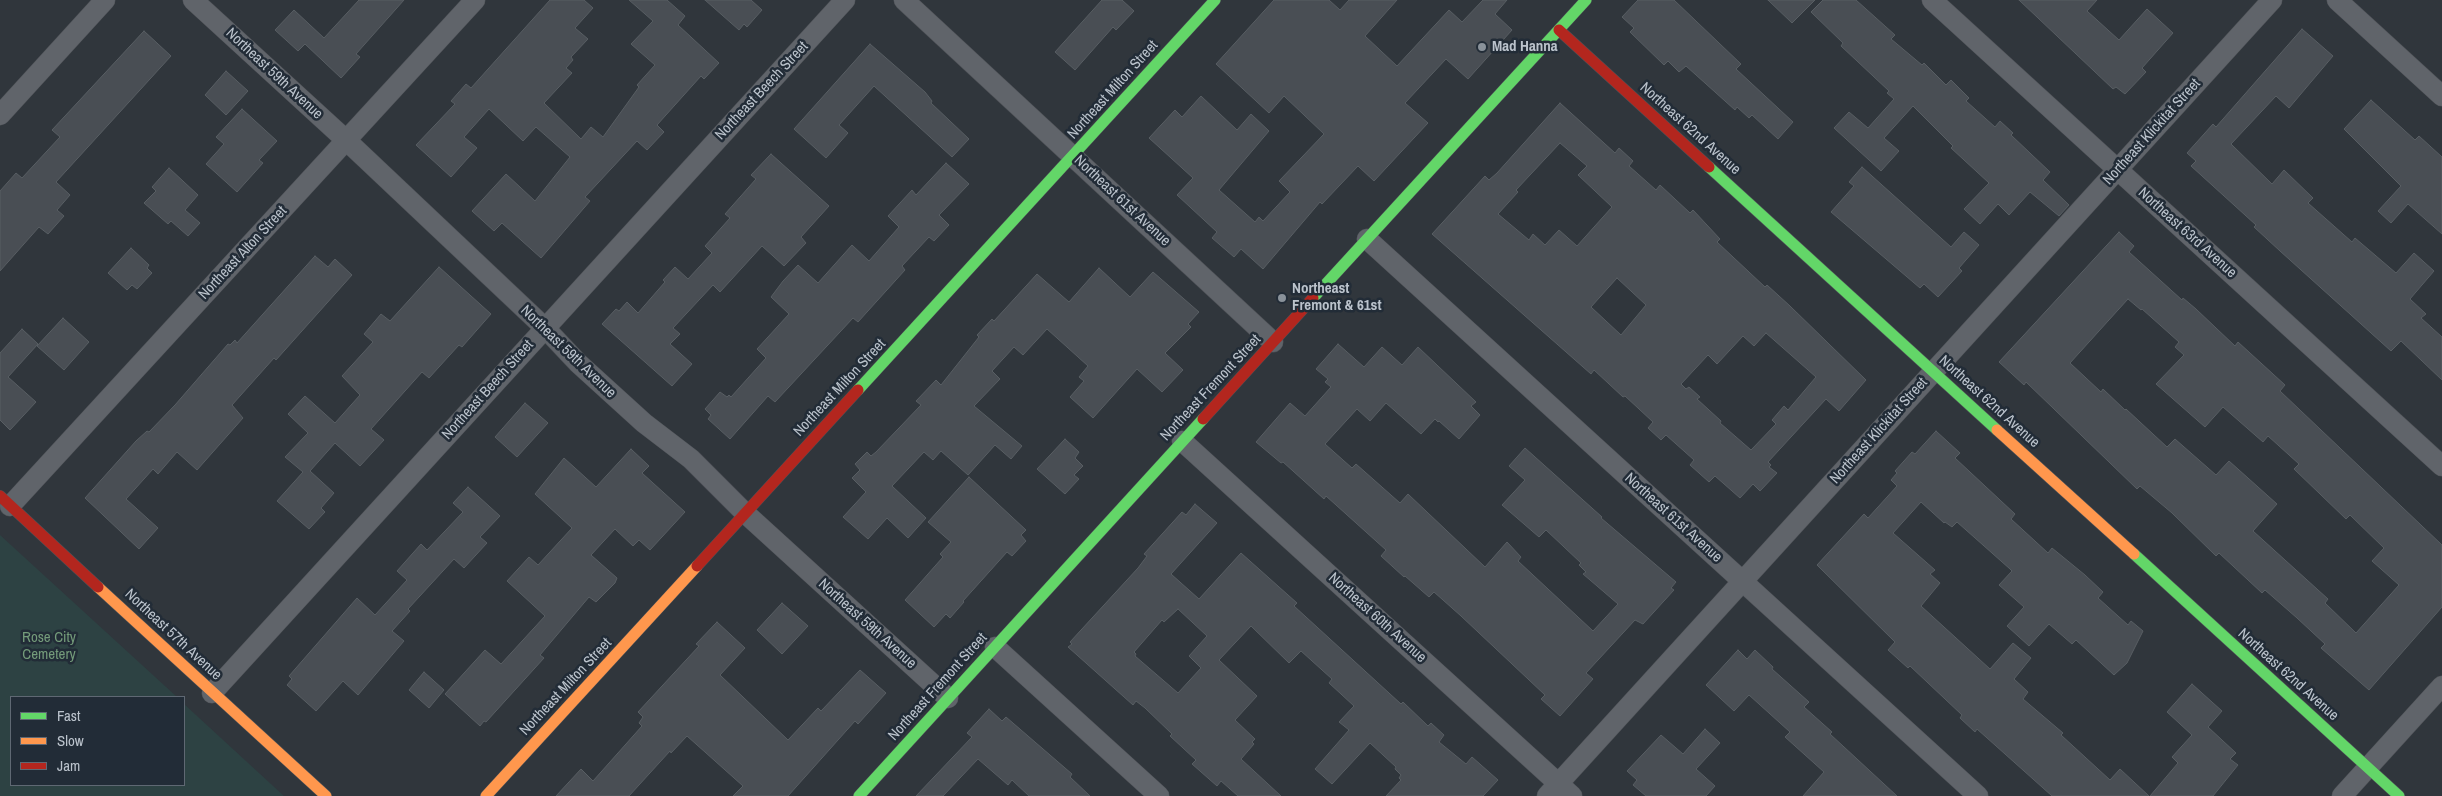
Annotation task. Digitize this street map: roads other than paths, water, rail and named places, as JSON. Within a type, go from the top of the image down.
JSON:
[{"type":"street","points":[[0,115],[105,0]]},
{"type":"street","name":"Northeast 59th Avenue","points":[[193,0],[347,141],[628,409],[716,481],[746,513],[948,698]]},
{"type":"street","name":"Northeast Alton Street","points":[[5,501],[347,141],[476,0]]},
{"type":"street","name":"Northeast Beech Street","points":[[212,692],[845,0]]},
{"type":"street","name":"Northeast 61st Avenue","points":[[904,0],[1273,342]]},
{"type":"street","name":"Northeast Milton Street","points":[[486,796],[1215,0]]},
{"type":"street","name":"Northeast Fremont Street","points":[[859,796],[1586,0]]},
{"type":"street","name":"Northeast 63rd Avenue","points":[[1932,0],[2442,466]]},
{"type":"street","name":"Northeast Klickitat Street","points":[[1559,792],[1742,582],[2272,0]]},
{"type":"street","points":[[2337,0],[2442,96]]},
{"type":"street","name":"Northeast 62nd Avenue","points":[[1559,30],[2399,796]]},
{"type":"street","name":"Northeast 61st Avenue","points":[[1367,239],[1978,796]]},
{"type":"street","name":"Northeast 60th Avenue","points":[[1182,441],[1559,792]]},
{"type":"street","name":"Northeast 57th Avenue","points":[[5,501],[326,796]]},
{"type":"street","points":[[995,647],[1159,796]]},
{"type":"street","points":[[2342,796],[2442,686]]},
{"type":"place","name":"Mad Hanna","points":[[1482,47]]},
{"type":"place","name":"Northeast Fremont & 61st","points":[[1282,298]]},
{"type":"park label","name":"Rose City Cemetery","points":[[49,646]]}]
